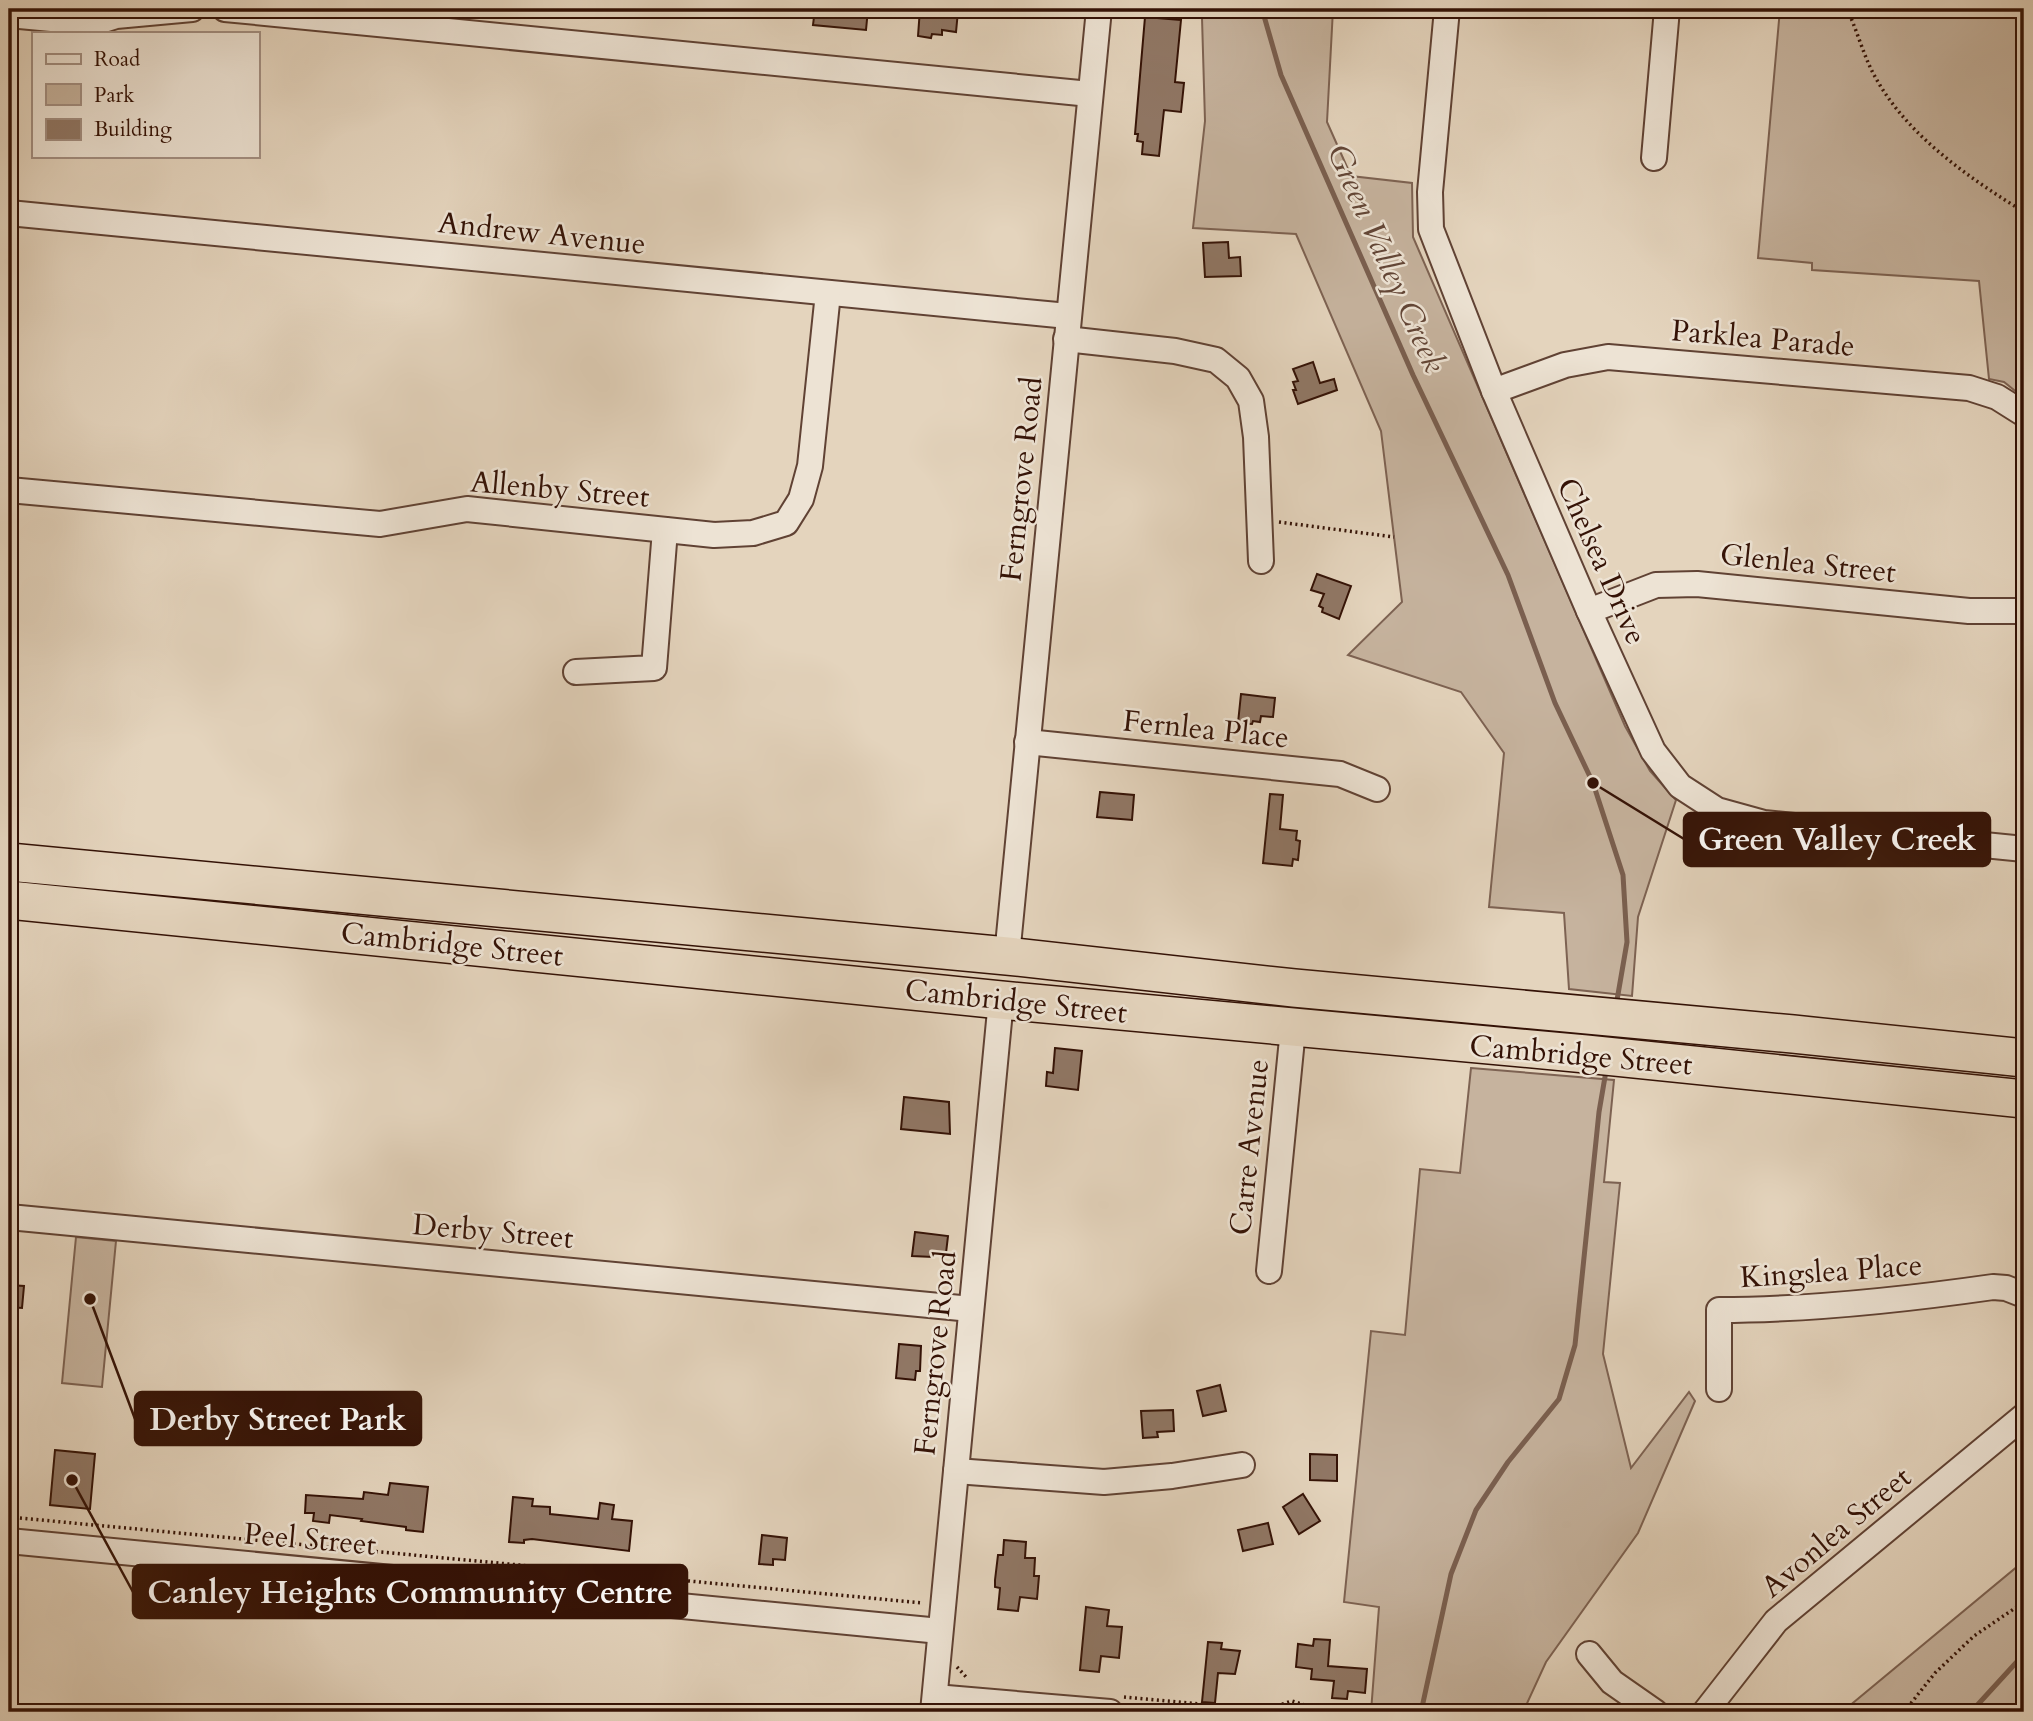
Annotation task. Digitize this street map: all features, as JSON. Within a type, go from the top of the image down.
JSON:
[{"type":"highway","name":"Cambridge Street","points":[[9,862],[1007,956],[1294,988],[2024,1058]]},
{"type":"highway","name":"Cambridge Street","points":[[9,900],[1293,1029],[1635,1059],[2024,1099]]},
{"type":"street","points":[[9,15],[94,23],[116,16],[192,9]]},
{"type":"street","points":[[225,9],[1090,93]]},
{"type":"street","name":"Ferngrove Road","points":[[1007,956],[1099,9]]},
{"type":"street","name":"Chelsea Drive","points":[[1447,9],[1430,192],[1431,229],[1494,391],[1653,751],[1680,786],[1717,810],[1764,823],[2024,849]]},
{"type":"street","points":[[1654,158],[1667,9]]},
{"type":"street","name":"Andrew Avenue","points":[[9,213],[828,293],[1067,327],[1216,360],[1238,378],[1251,401],[1256,437],[1261,561]]},
{"type":"street","name":"Allenby Street","points":[[9,490],[380,524],[467,509],[714,535],[754,533],[786,523],[801,499],[810,466],[828,293]]},
{"type":"street","name":"Parklea Parade","points":[[1494,391],[1565,365],[1608,357],[1969,388],[1997,397],[2024,414]]},
{"type":"street","points":[[576,672],[654,668],[665,530]]},
{"type":"street","name":"Glenlea Street","points":[[1589,611],[1656,585],[1697,584],[1969,611],[2024,611]]},
{"type":"street","name":"Fernlea Place","points":[[1027,742],[1340,774],[1377,789]]},
{"type":"street","name":"Ferngrove Road","points":[[934,1704],[1001,1000]]},
{"type":"street","name":"Carre Avenue","points":[[1269,1271],[1293,1029]]},
{"type":"street","name":"Derby Street","points":[[9,1217],[971,1309]]},
{"type":"street","name":"Kingslea Place","points":[[1719,1389],[1720,1310],[1893,1302],[1993,1287],[2006,1288],[2024,1296]]},
{"type":"street","name":"Avonlea Street","points":[[1704,1712],[1776,1621],[2024,1416]]},
{"type":"street","points":[[956,1471],[1104,1482],[1172,1476],[1242,1465]]},
{"type":"street","name":"Peel Street","points":[[9,1541],[940,1631]]},
{"type":"street","points":[[1589,1654],[1612,1682],[1655,1712]]},
{"type":"street","points":[[934,1704],[1116,1704]]},
{"type":"path","points":[[1847,9],[1871,68],[1890,99],[1919,133],[1947,159],[2024,212]]},
{"type":"path","points":[[1259,520],[1394,537]]},
{"type":"path","points":[[9,1517],[926,1604]]},
{"type":"path","points":[[1904,1712],[1935,1673],[1974,1636],[2024,1602]]},
{"type":"path","points":[[958,1667],[971,1683]]},
{"type":"path","points":[[1116,1704],[1264,1710],[1292,1701],[1305,1705],[1313,1712]]},
{"type":"green space","points":[[1199,9],[1333,9],[1327,122],[1351,176],[1412,183],[1413,237],[1625,726],[1650,771],[1676,800],[1638,917],[1632,996],[1569,989],[1564,913],[1489,907],[1504,753],[1461,692],[1348,655],[1402,602],[1381,431],[1296,234],[1193,228],[1205,121],[1202,18]]},
{"type":"green space","points":[[1780,9],[2024,9],[2024,398],[2004,382],[1989,379],[1979,281],[1812,270],[1812,263],[1758,258]]},
{"type":"green space","points":[[1471,1068],[1614,1080],[1604,1182],[1620,1183],[1603,1354],[1631,1468],[1689,1392],[1695,1401],[1638,1533],[1546,1662],[1523,1712],[1371,1712],[1379,1607],[1344,1602],[1371,1331],[1405,1335],[1420,1169],[1460,1173]]},
{"type":"green space","points":[[76,1237],[116,1241],[102,1387],[62,1383]]},
{"type":"green space","points":[[2024,1561],[2024,1712],[1842,1712]]},
{"type":"building","points":[[815,9],[868,9],[866,30],[813,25]]},
{"type":"building","points":[[920,9],[958,11],[956,32],[942,30],[942,35],[932,34],[931,38],[918,36]]},
{"type":"building","points":[[1145,17],[1181,20],[1175,82],[1184,83],[1181,112],[1164,110],[1159,156],[1142,154],[1143,142],[1137,141],[1138,134],[1135,134]]},
{"type":"building","points":[[1228,242],[1229,258],[1240,257],[1241,276],[1205,277],[1203,243]]},
{"type":"building","points":[[1313,362],[1320,383],[1334,379],[1337,390],[1298,404],[1293,382],[1298,381],[1293,369]]},
{"type":"building","points":[[1317,574],[1351,586],[1339,619],[1322,612],[1323,608],[1319,606],[1324,594],[1311,590]]},
{"type":"building","points":[[1241,694],[1275,698],[1273,717],[1261,716],[1260,722],[1253,721],[1252,724],[1238,723]]},
{"type":"building","points":[[1100,792],[1134,795],[1132,820],[1097,817]]},
{"type":"building","points":[[1270,794],[1283,795],[1280,829],[1297,831],[1296,840],[1300,841],[1298,860],[1293,859],[1292,866],[1263,863]]},
{"type":"building","points":[[1055,1048],[1082,1051],[1078,1090],[1046,1086],[1047,1072],[1053,1073]]},
{"type":"building","points":[[904,1097],[949,1102],[950,1134],[901,1129]]},
{"type":"building","points":[[915,1232],[948,1236],[946,1253],[934,1252],[933,1257],[912,1256]]},
{"type":"building","points":[[9,1285],[24,1286],[22,1308],[9,1307]]},
{"type":"building","points":[[899,1344],[921,1346],[920,1371],[916,1371],[915,1380],[896,1378]]},
{"type":"building","points":[[1220,1385],[1226,1411],[1203,1416],[1197,1391]]},
{"type":"building","points":[[1173,1410],[1174,1431],[1157,1432],[1158,1437],[1143,1438],[1141,1411]]},
{"type":"building","points":[[55,1450],[95,1454],[90,1509],[50,1505]]},
{"type":"building","points":[[1310,1454],[1337,1455],[1337,1481],[1310,1480]]},
{"type":"building","points":[[390,1483],[428,1487],[423,1532],[330,1515],[329,1523],[313,1521],[314,1513],[305,1513],[306,1495],[363,1499],[364,1492],[388,1495]]},
{"type":"building","points":[[1303,1494],[1320,1521],[1299,1534],[1283,1507]]},
{"type":"building","points":[[513,1497],[533,1499],[532,1506],[550,1507],[550,1514],[598,1519],[600,1503],[614,1505],[612,1519],[632,1521],[629,1551],[532,1539],[524,1540],[524,1543],[509,1542]]},
{"type":"building","points":[[1268,1523],[1273,1544],[1243,1551],[1238,1530]]},
{"type":"building","points":[[762,1535],[787,1538],[785,1560],[773,1559],[773,1565],[759,1564]]},
{"type":"building","points":[[1004,1540],[1026,1542],[1025,1558],[1035,1558],[1034,1576],[1039,1576],[1037,1599],[1020,1597],[1018,1611],[998,1609],[1000,1588],[995,1587],[995,1580],[998,1555],[1003,1555]]},
{"type":"building","points":[[1086,1607],[1109,1610],[1107,1626],[1122,1627],[1119,1658],[1101,1656],[1099,1672],[1080,1670]]},
{"type":"building","points":[[1314,1639],[1330,1640],[1328,1666],[1367,1669],[1365,1693],[1348,1691],[1347,1699],[1332,1698],[1334,1681],[1311,1679],[1312,1669],[1296,1667],[1298,1644],[1313,1646]]},
{"type":"building","points":[[1208,1642],[1222,1643],[1221,1649],[1240,1651],[1235,1674],[1218,1673],[1215,1703],[1202,1702]]},
{"type":"waterway","name":"Green Valley Creek","points":[[1262,9],[1281,75],[1413,375],[1508,575],[1555,703],[1593,783],[1623,875],[1627,942],[1616,1006]]},
{"type":"waterway","name":"Green Valley Creek","points":[[1421,1712],[1451,1574],[1476,1510],[1508,1462],[1559,1399],[1575,1345],[1599,1112],[1606,1071]]},
{"type":"waterway","points":[[1971,1712],[2024,1654]]},
{"type":"place","name":"Green Valley Creek","points":[[1593,783]]},
{"type":"place","name":"Derby Street Park","points":[[90,1299]]},
{"type":"place","name":"Canley Heights Community Centre","points":[[72,1480]]}]
